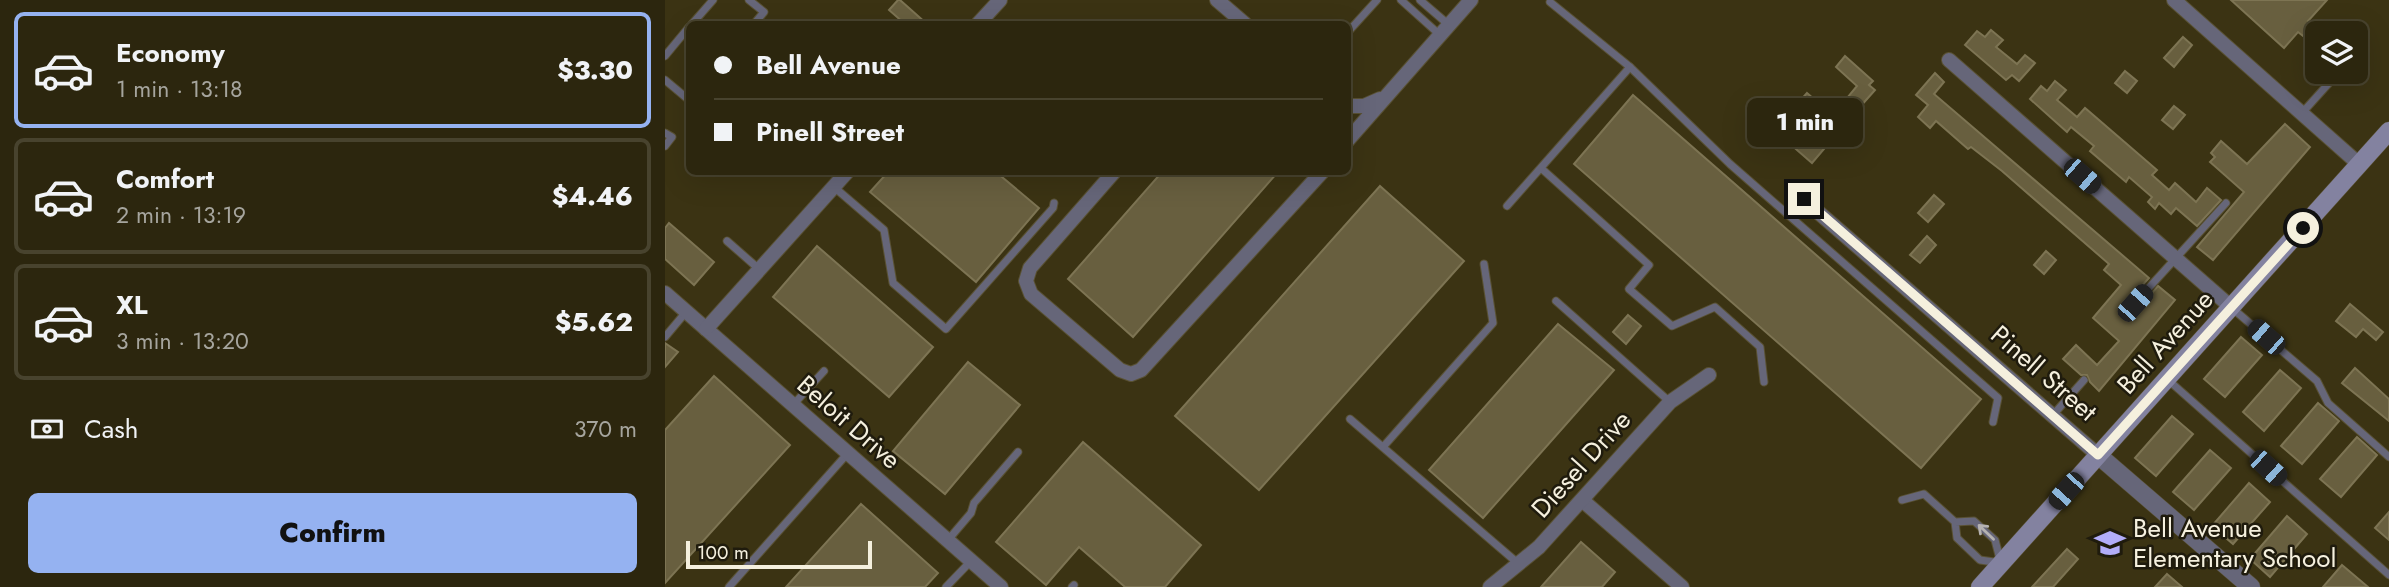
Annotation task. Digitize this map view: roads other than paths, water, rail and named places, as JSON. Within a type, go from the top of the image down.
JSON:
[{"type":"main road","name":"Bell Avenue","points":[[1980,587],[2389,131]]},
{"type":"street","points":[[981,21],[1000,0]]},
{"type":"street","points":[[1216,0],[1240,21]]},
{"type":"street","points":[[1351,136],[1471,0]]},
{"type":"street","points":[[2174,0],[2360,164]]},
{"type":"street","points":[[1949,60],[2231,307]]},
{"type":"street","points":[[1351,106],[1364,106],[1385,97]]},
{"type":"street","points":[[706,329],[843,175]]},
{"type":"street","points":[[1111,175],[1030,268],[1026,281],[1031,294],[1120,370],[1131,374],[1141,370],[1319,175]]},
{"type":"street","name":"Pinell Street","points":[[1804,199],[2249,586]]},
{"type":"street","name":"Beloit Drive","points":[[665,293],[1001,587]]},
{"type":"street","name":"Diesel Drive","points":[[1490,587],[1520,565],[1670,402],[1709,375]]},
{"type":"street","points":[[1582,500],[1682,587]]},
{"type":"lane","points":[[695,21],[713,0]]},
{"type":"lane","points":[[749,0],[764,12],[756,21]]},
{"type":"lane","points":[[1351,29],[1377,0]]},
{"type":"lane","points":[[1401,0],[1445,30]]},
{"type":"lane","points":[[1420,0],[1445,30]]},
{"type":"lane","points":[[1550,2],[1630,67],[1730,164],[1998,398],[1993,422]]},
{"type":"lane","points":[[665,56],[686,32]]},
{"type":"lane","points":[[1507,206],[1630,67]]},
{"type":"lane","points":[[665,80],[686,98]]},
{"type":"lane","points":[[2302,113],[2328,84]]},
{"type":"lane","points":[[665,133],[673,137],[665,146]]},
{"type":"lane","points":[[1542,169],[1649,265],[1629,289],[1672,326],[1714,307],[1760,347],[1764,382]]},
{"type":"lane","points":[[833,186],[884,230],[893,283],[946,329],[1053,208],[1054,203]]},
{"type":"lane","points":[[2135,303],[2225,203]]},
{"type":"lane","points":[[727,241],[759,269]]},
{"type":"lane","points":[[1383,447],[1493,323],[1484,264]]},
{"type":"lane","points":[[1556,301],[1670,402]]},
{"type":"lane","points":[[2231,307],[2317,381],[2328,403],[2389,457]]},
{"type":"lane","points":[[665,337],[687,312]]},
{"type":"lane","points":[[793,405],[824,371]]},
{"type":"lane","points":[[2167,379],[2389,575]]},
{"type":"lane","points":[[2053,415],[2084,380]]},
{"type":"lane","points":[[1350,419],[1520,565]]},
{"type":"lane","points":[[947,540],[971,513],[974,503],[1018,452]]},
{"type":"lane","points":[[729,587],[848,453]]},
{"type":"lane","points":[[1902,500],[1924,494],[1955,522],[1957,538],[1980,560],[2001,563],[1995,540],[1981,527],[1974,521],[1955,522]]},
{"type":"lane","points":[[946,587],[971,561]]},
{"type":"place","name":"Bell Avenue Elementary School","points":[[2110,543]]}]
